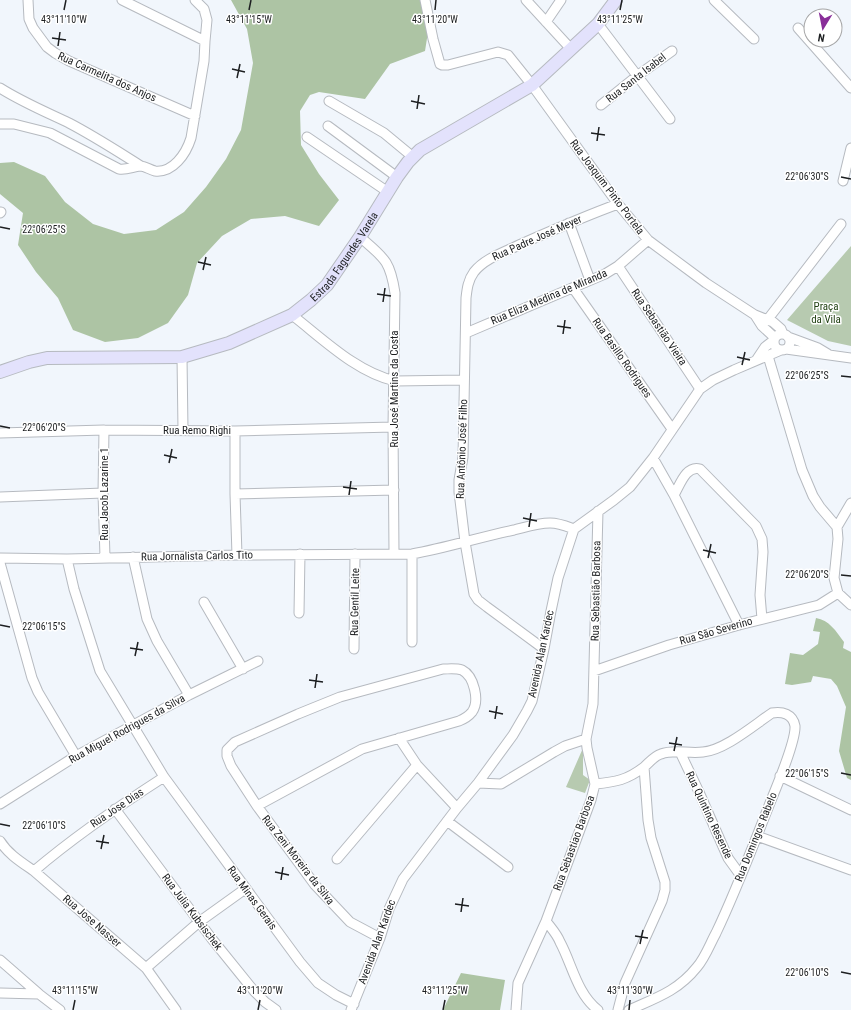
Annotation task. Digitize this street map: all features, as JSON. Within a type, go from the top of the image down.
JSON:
[{"type":"street","name":"Rua Carmelita dos Anjos","points":[[28,0],[29,19],[33,28],[47,46],[55,53],[69,61],[195,116]]},
{"type":"street","points":[[122,0],[205,40]]},
{"type":"street","points":[[0,88],[21,101],[102,141],[141,166],[159,171],[165,170],[175,164],[188,148],[195,116],[204,61],[207,20],[204,9],[195,0]]},
{"type":"street","name":"Rua Joaquim Pinto Portela","points":[[425,0],[440,64],[458,63],[498,52],[508,55],[532,85],[618,204],[648,240],[706,283],[755,315],[768,319],[777,325],[780,337]]},
{"type":"street","points":[[526,0],[571,48]]},
{"type":"street","points":[[546,22],[561,0]]},
{"type":"street","name":"Estrada Fagundes Varela","points":[[0,372],[29,362],[47,358],[182,357],[229,343],[292,315],[311,300],[327,284],[360,237],[397,177],[420,150],[532,85],[598,24],[616,0]]},
{"type":"street","points":[[714,0],[754,39]]},
{"type":"street","points":[[598,24],[670,119]]},
{"type":"street","points":[[798,28],[851,88]]},
{"type":"street","name":"Rua Santa Isabel","points":[[601,105],[637,76],[672,51]]},
{"type":"street","points":[[329,101],[384,133],[413,157]]},
{"type":"street","points":[[0,124],[14,124],[50,133],[125,170],[141,166]]},
{"type":"street","points":[[328,126],[397,177]]},
{"type":"street","points":[[307,137],[388,192]]},
{"type":"street","points":[[843,181],[851,148]]},
{"type":"street","name":"Rua Padre José Meyer","points":[[466,333],[466,298],[468,284],[473,273],[482,263],[569,223],[618,204]]},
{"type":"street","points":[[569,223],[590,280]]},
{"type":"street","points":[[768,319],[841,224]]},
{"type":"street","name":"Rua José Martins da Costa","points":[[360,237],[383,257],[388,264],[395,294],[393,427],[394,553]]},
{"type":"street","name":"Rua Eliza Medina de Miranda","points":[[466,333],[605,274],[618,266],[648,240]]},
{"type":"street","name":"Rua Sebastião Vieira","points":[[618,266],[700,389]]},
{"type":"street","name":"Rua Basillo Rodrigues","points":[[573,288],[672,429]]},
{"type":"street","points":[[292,315],[353,362],[377,375],[394,381],[464,380]]},
{"type":"street","name":"Rua Joaquim Pinto Portela","points":[[755,315],[762,326],[780,337]]},
{"type":"street","name":"Rua Antônio José Filho","points":[[466,333],[463,457],[459,480],[459,492],[465,542],[476,597],[487,607],[544,649]]},
{"type":"street","points":[[574,529],[630,487],[653,458],[700,389],[713,380],[757,359],[784,350],[790,345],[790,339],[780,337],[765,347],[757,359]]},
{"type":"street","points":[[780,337],[776,348],[851,358]]},
{"type":"street","points":[[780,337],[818,348],[829,354]]},
{"type":"street","points":[[768,356],[802,470],[813,496],[837,527],[838,538],[834,578],[838,593],[851,605]]},
{"type":"street","points":[[182,357],[183,430]]},
{"type":"street","name":"Rua Remo Righi","points":[[0,432],[104,430],[235,431],[393,427]]},
{"type":"street","name":"Rua Jacob Lazarine 1","points":[[104,430],[103,493],[105,557]]},
{"type":"street","points":[[235,431],[237,555]]},
{"type":"street","points":[[653,458],[674,495],[739,625]]},
{"type":"street","points":[[674,495],[685,476],[691,470],[696,468],[700,469],[756,526],[762,539],[763,552],[760,595],[762,618]]},
{"type":"street","points":[[235,494],[394,490]]},
{"type":"street","points":[[0,497],[103,493]]},
{"type":"street","points":[[837,527],[851,503]]},
{"type":"street","name":"Rua Sebastião Barbosa","points":[[594,671],[598,511]]},
{"type":"street","name":"Rua Jornalista Carlos Tito","points":[[0,558],[67,559],[300,554],[412,554],[465,542],[484,536],[549,523],[560,524],[574,529]]},
{"type":"street","name":"Avenida Alan Kardec","points":[[353,1007],[380,938],[389,908],[403,879],[513,735],[532,701],[558,578],[574,529]]},
{"type":"street","points":[[299,613],[300,554]]},
{"type":"street","name":"Rua Gentil Leite","points":[[354,649],[356,554]]},
{"type":"street","points":[[412,554],[412,642]]},
{"type":"street","points":[[133,557],[147,619],[157,641],[189,695]]},
{"type":"street","name":"Rua Minas Gerais","points":[[67,559],[74,589],[100,671],[164,777],[300,962],[318,983],[353,1007]]},
{"type":"street","points":[[0,564],[32,678],[38,692],[76,756]]},
{"type":"street","name":"Rua São Severino","points":[[594,671],[669,645],[762,618],[819,604],[838,593]]},
{"type":"street","points":[[204,602],[242,669]]},
{"type":"street","name":"Rua Miguel Rodrigues da Silva","points":[[0,804],[76,756],[189,695],[258,661]]},
{"type":"street","name":"Rua Zeni Moreira da Silva","points":[[380,938],[350,922],[315,885],[257,806],[231,766],[227,756],[227,750],[235,742],[340,697],[443,669],[455,668],[462,670],[468,675],[475,691],[475,704],[467,717],[459,721],[399,738]]},
{"type":"street","name":"Rua Sebastiao Barbosa","points":[[516,1010],[518,983],[546,921],[591,800],[595,784],[586,739],[593,704],[594,671]]},
{"type":"street","name":"Rua Domingos Rabelo","points":[[595,784],[625,779],[644,767],[658,755],[669,752],[704,752],[719,748],[772,713],[779,711],[787,714],[795,725],[794,737],[757,836],[721,922],[699,966],[676,988],[629,1010]]},
{"type":"street","points":[[257,806],[362,749],[399,738],[417,765],[457,808]]},
{"type":"street","points":[[478,782],[501,784],[565,746],[586,739]]},
{"type":"street","name":"Rua Quintino Resende","points":[[680,752],[728,858],[741,876]]},
{"type":"street","points":[[337,859],[417,765]]},
{"type":"street","points":[[618,1010],[625,984],[662,901],[665,890],[665,882],[655,851],[648,820],[644,767]]},
{"type":"street","points":[[780,776],[851,810]]},
{"type":"street","name":"Rua Jose Dias","points":[[34,871],[75,837],[164,777]]},
{"type":"street","name":"Rua Julia Kubsischek","points":[[115,809],[212,939],[254,991],[276,1010]]},
{"type":"street","points":[[447,820],[508,868]]},
{"type":"street","points":[[757,836],[851,870]]},
{"type":"street","name":"Rua Jose Nasser","points":[[0,841],[16,859],[34,871],[146,968],[176,1010]]},
{"type":"street","points":[[146,968],[199,922],[245,889]]},
{"type":"street","points":[[546,921],[560,940],[581,990],[598,1010]]},
{"type":"street","points":[[0,960],[60,1010]]},
{"type":"street","points":[[0,993],[39,994]]},
{"type":"green space","points":[[231,0],[424,0],[428,32],[425,51],[390,64],[365,99],[319,92],[310,95],[300,111],[301,145],[319,174],[339,200],[319,226],[285,216],[251,219],[222,236],[197,263],[188,295],[168,323],[138,338],[105,342],[73,330],[58,298],[36,272],[18,245],[23,213],[0,194],[0,163],[14,162],[45,176],[65,202],[93,224],[124,234],[156,230],[184,212],[206,187],[226,159],[241,130],[253,63],[247,29]]},
{"type":"green space","name":"Praça da Vila","points":[[851,246],[851,346],[828,341],[787,320]]},
{"type":"green space","points":[[816,618],[825,621],[832,627],[844,642],[843,648],[851,652],[851,780],[847,778],[839,751],[846,707],[837,686],[831,679],[813,676],[811,682],[792,685],[785,684],[790,653],[803,655],[818,644],[820,632],[813,631]]},
{"type":"green space","points":[[583,748],[583,775],[590,780],[585,793],[566,787]]},
{"type":"green space","points":[[461,973],[505,980],[500,1010],[443,1010]]}]
